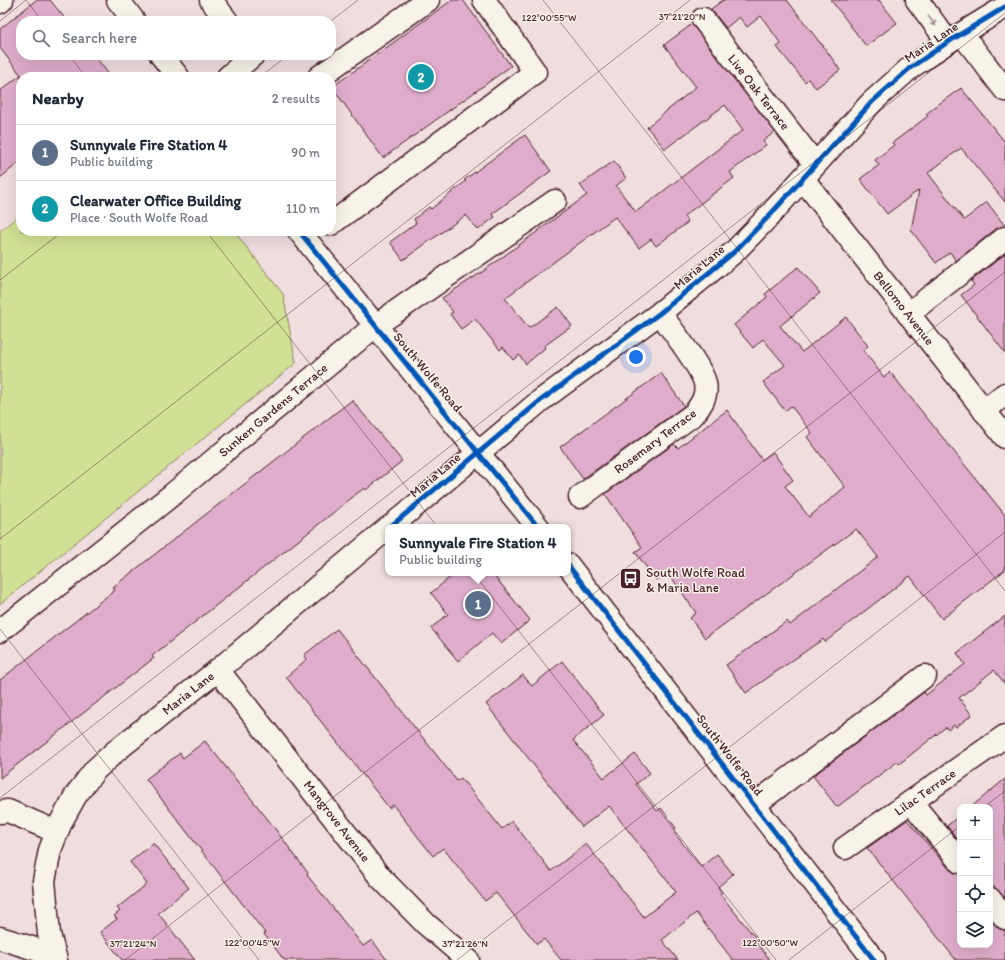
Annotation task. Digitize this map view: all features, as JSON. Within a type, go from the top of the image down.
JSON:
[{"type":"street","points":[[118,0],[130,16]]},
{"type":"street","points":[[211,0],[223,16]]},
{"type":"street","points":[[326,72],[428,0]]},
{"type":"street","points":[[336,220],[536,72],[484,0]]},
{"type":"street","points":[[917,0],[1005,90]]},
{"type":"street","name":"Maria Lane","points":[[394,524],[540,401],[660,313],[734,252],[872,102],[910,68],[1005,7]]},
{"type":"street","name":"Live Oak Terrace","points":[[703,19],[809,171]]},
{"type":"street","points":[[165,60],[174,72]]},
{"type":"street","points":[[234,72],[247,60]]},
{"type":"street","name":"Bellomo Avenue","points":[[809,171],[908,314],[1005,437]]},
{"type":"street","name":"Sunken Gardens Terrace","points":[[0,631],[173,494],[375,326],[555,201]]},
{"type":"street","name":"South Wolfe Road","points":[[310,236],[375,326],[412,368],[536,524]]},
{"type":"street","points":[[908,314],[1005,238]]},
{"type":"street","name":"Rosemary Terrace","points":[[580,497],[694,414],[705,396],[705,384],[699,371],[660,313]]},
{"type":"street","points":[[984,411],[1005,394]]},
{"type":"street","name":"Maria Lane","points":[[55,958],[49,934],[44,882],[50,850],[57,832],[76,795],[95,770],[117,750],[218,670],[385,531]]},
{"type":"street","name":"South Wolfe Road","points":[[571,569],[874,960]]},
{"type":"street","name":"Mangrove Avenue","points":[[218,670],[380,877],[426,924],[468,960]]},
{"type":"street","points":[[754,805],[925,676]]},
{"type":"street","name":"Lilac Terrace","points":[[845,848],[1005,736]]},
{"type":"street","points":[[911,802],[957,858]]},
{"type":"street","points":[[0,812],[8,810],[57,832]]},
{"type":"street","points":[[993,903],[1005,918]]},
{"type":"street","points":[[0,938],[55,958]]},
{"type":"green space","points":[[16,218],[16,236],[238,236],[283,294],[296,363],[0,604],[0,231]]},
{"type":"building","points":[[36,0],[50,0],[63,16],[16,16]]},
{"type":"building","points":[[452,0],[463,0],[511,66],[383,158],[336,93],[336,84]]},
{"type":"building","points":[[723,0],[787,0],[822,44],[840,70],[816,88],[808,79],[805,82],[777,47],[781,44],[761,16],[747,27],[739,17],[726,28],[711,9]]},
{"type":"building","points":[[831,0],[879,0],[897,23],[866,46]]},
{"type":"building","points":[[16,16],[16,60],[98,60],[107,72],[19,72],[0,48],[0,29]]},
{"type":"building","points":[[692,24],[775,132],[763,141],[766,145],[730,172],[734,178],[684,216],[688,222],[656,246],[651,239],[639,248],[615,217],[505,298],[529,328],[558,307],[572,326],[544,346],[545,348],[526,364],[519,355],[513,360],[503,347],[500,350],[475,319],[461,329],[450,314],[453,312],[442,298],[482,272],[587,195],[580,185],[614,161],[626,178],[616,186],[636,212],[743,130],[725,105],[665,149],[647,127],[696,87],[664,45]]},
{"type":"building","points":[[16,79],[16,165],[0,178],[0,91]]},
{"type":"building","points":[[961,88],[1005,142],[1005,202],[961,148],[928,173],[964,220],[987,202],[1005,226],[997,228],[956,261],[950,252],[936,263],[911,230],[919,190],[887,214],[860,179],[879,165],[875,160],[894,145],[892,143],[928,116],[926,114]]},
{"type":"building","points":[[525,135],[551,171],[492,214],[495,217],[478,230],[466,215],[403,260],[390,242],[416,223],[414,219],[429,207],[431,209],[466,181],[464,180]]},
{"type":"building","points":[[1005,254],[1005,353],[961,295],[974,285],[971,281]]},
{"type":"building","points":[[798,267],[820,293],[780,326],[802,352],[846,317],[868,346],[863,350],[884,377],[890,372],[1005,515],[1005,570],[942,619],[910,576],[825,642],[823,639],[746,693],[726,665],[787,621],[790,625],[878,557],[856,529],[705,638],[690,618],[696,613],[672,578],[670,579],[666,573],[656,580],[635,552],[642,547],[605,494],[674,444],[678,448],[727,410],[762,460],[773,452],[793,480],[785,486],[809,517],[845,487],[807,437],[812,433],[791,406],[785,411],[763,382],[785,365],[763,339],[753,348],[734,325],[767,297],[765,294]]},
{"type":"building","points":[[661,373],[684,406],[583,479],[560,447]]},
{"type":"building","points":[[352,400],[402,461],[366,490],[364,488],[152,656],[154,658],[0,778],[0,680],[115,590],[113,587]]},
{"type":"building","points":[[451,576],[494,576],[530,620],[501,644],[492,633],[458,661],[431,628],[448,614],[431,593]]},
{"type":"building","points":[[1005,616],[1005,684],[994,670],[959,698],[972,715],[956,727],[954,725],[948,730],[946,727],[899,764],[897,762],[837,807],[813,776],[924,692],[926,695],[965,664],[957,653]]},
{"type":"building","points":[[337,629],[457,781],[461,778],[502,829],[512,821],[551,871],[586,844],[644,917],[676,892],[609,806],[582,827],[486,704],[523,675],[532,686],[562,661],[604,715],[573,740],[604,778],[635,754],[650,773],[636,784],[657,811],[661,808],[676,828],[673,831],[701,867],[717,854],[733,874],[718,887],[722,893],[720,894],[759,942],[757,943],[770,960],[733,960],[696,913],[662,940],[678,960],[561,960],[544,939],[537,944],[496,893],[485,901],[443,848],[433,856],[393,805],[389,808],[286,677],[307,659],[304,655]]},
{"type":"building","points":[[205,741],[270,822],[308,873],[307,875],[363,946],[372,940],[387,960],[284,960],[264,934],[265,933],[146,779],[180,753],[183,758]]},
{"type":"building","points":[[1005,779],[1005,898],[993,888],[993,804],[975,804]]},
{"type":"building","points":[[957,818],[957,838],[947,826]]},
{"type":"building","points":[[907,820],[950,870],[957,873],[957,948],[993,948],[993,922],[1000,929],[1005,930],[1005,960],[956,960],[867,848]]},
{"type":"building","points":[[153,843],[189,888],[158,913],[195,960],[122,960],[100,932],[117,919],[114,916],[120,911],[117,908],[147,884],[130,862]]},
{"type":"cycle path","points":[[394,524],[540,401],[660,313],[734,252],[768,217],[872,102],[910,68],[948,42],[1005,7]]},
{"type":"cycle path","points":[[303,236],[536,524]]},
{"type":"cycle path","points":[[571,569],[874,960]]},
{"type":"place","name":"Clearwater Office Building","points":[[421,77]]},
{"type":"place","name":"South Wolfe Road & Maria Lane","points":[[631,579]]},
{"type":"place","name":"Sunnyvale Fire Station 4","points":[[478,604]]}]
